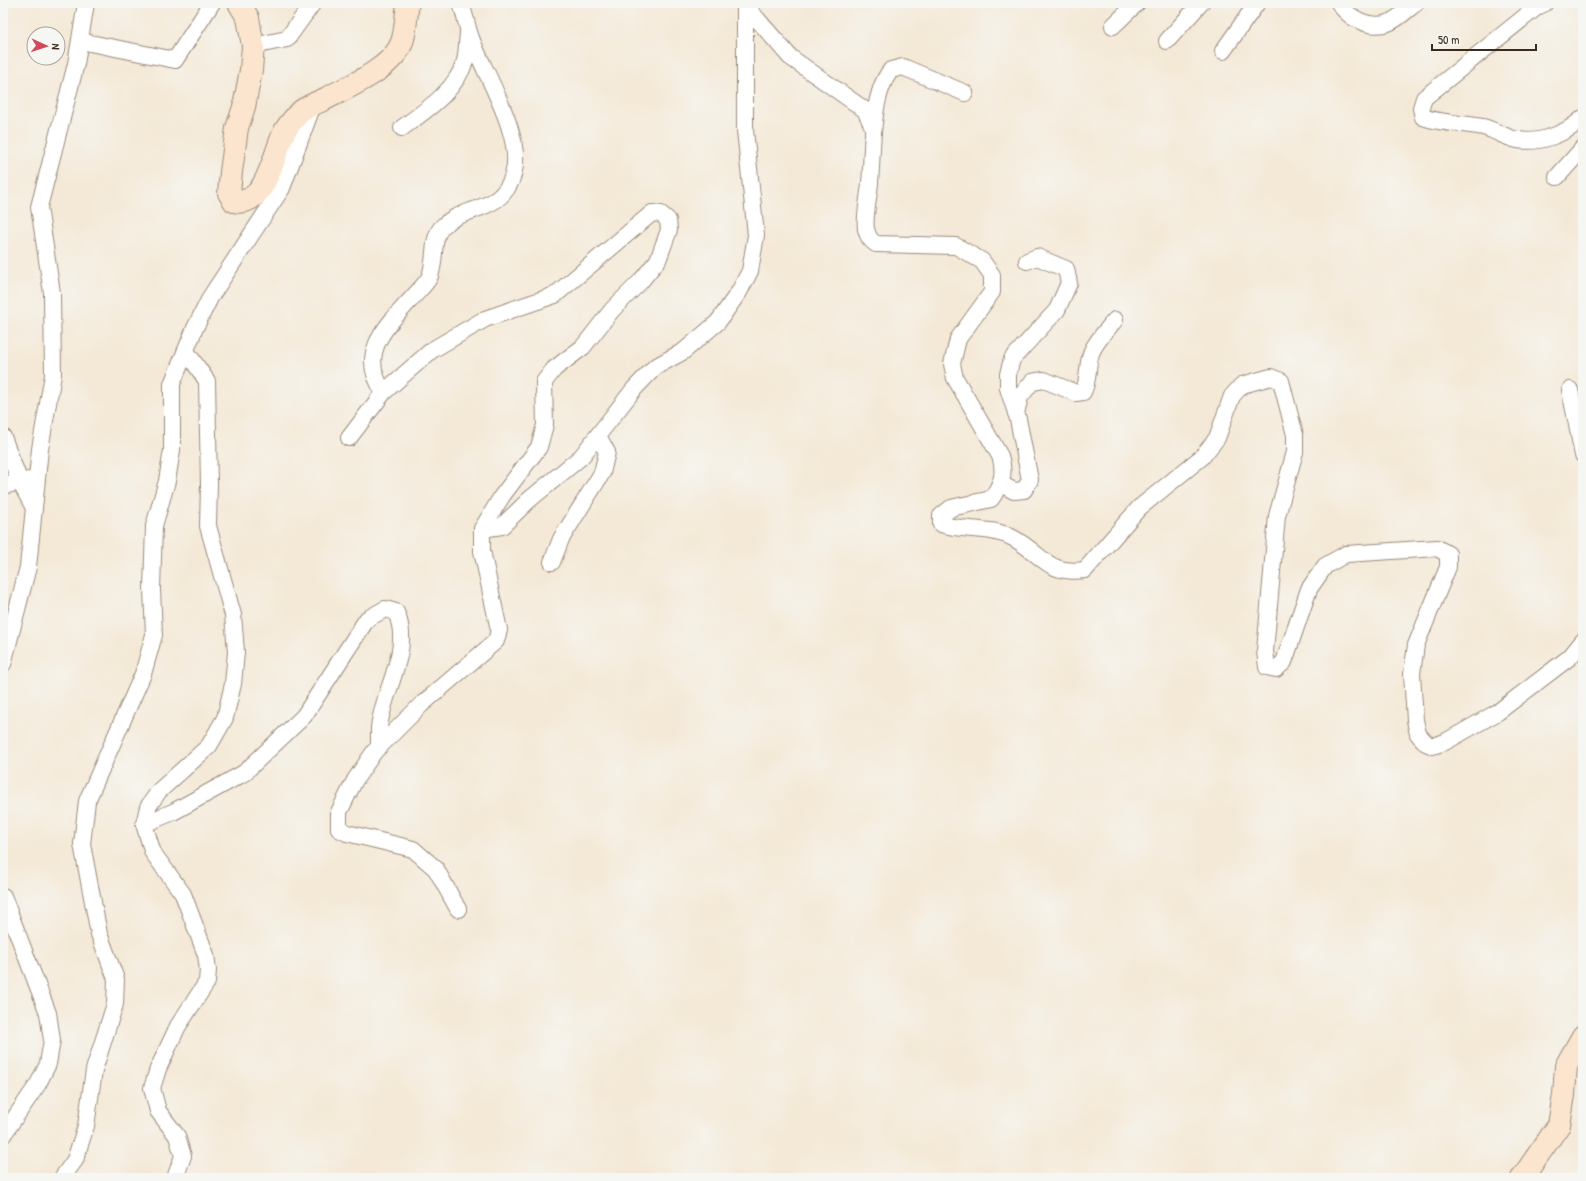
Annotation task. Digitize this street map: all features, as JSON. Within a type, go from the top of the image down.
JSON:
[{"type":"street","points":[[3,664],[28,566],[40,449],[53,376],[52,293],[39,207],[76,64],[86,3]]},
{"type":"street","points":[[80,41],[176,60],[212,3]]},
{"type":"street","points":[[239,3],[248,18],[253,46],[251,70],[244,107],[237,128],[230,183],[230,193],[234,201],[242,203],[251,200],[266,179],[274,164],[284,131],[300,112],[354,84],[390,60],[402,43],[408,3]]},
{"type":"street","points":[[253,46],[287,39],[313,3]]},
{"type":"street","points":[[384,392],[377,382],[373,372],[373,350],[386,327],[429,278],[433,264],[435,241],[442,227],[494,202],[508,188],[514,174],[515,154],[511,131],[468,27],[461,3]]},
{"type":"street","points":[[1112,26],[1137,3]]},
{"type":"street","points":[[1167,41],[1201,3]]},
{"type":"street","points":[[1223,52],[1257,3]]},
{"type":"street","points":[[1339,3],[1343,10],[1365,24],[1375,25],[1389,23],[1416,3]]},
{"type":"street","points":[[1545,3],[1537,7],[1424,98],[1421,108],[1422,118],[1433,121],[1453,122],[1485,128],[1518,140],[1544,140],[1573,127],[1583,118]]},
{"type":"street","points":[[745,4],[790,58],[865,110],[873,127]]},
{"type":"street","points":[[482,529],[502,526],[529,500],[581,457],[634,389],[654,367],[684,351],[718,322],[739,292],[750,271],[756,235],[745,130],[745,4]]},
{"type":"street","points":[[402,128],[437,101],[457,80],[465,60],[468,27]]},
{"type":"street","points":[[964,94],[903,67],[891,70],[884,78],[873,127],[872,160],[866,228],[869,240],[876,244],[956,246],[982,261],[992,275],[992,292],[958,339],[952,364],[955,378],[1000,456],[1004,467],[1001,484],[991,499],[951,508],[941,516],[941,524],[994,531],[1013,538],[1057,569],[1071,572],[1085,570],[1139,508],[1202,457],[1217,438],[1232,396],[1242,385],[1271,377],[1281,381],[1295,441],[1295,452],[1277,516],[1265,651],[1267,667],[1276,669],[1284,662],[1309,589],[1325,566],[1346,554],[1437,548],[1448,554],[1448,566],[1416,645],[1412,674],[1418,734],[1426,743],[1433,746],[1445,742],[1498,712],[1570,657],[1583,641]]},
{"type":"street","points":[[62,1178],[75,1160],[86,1126],[94,1070],[115,1004],[116,980],[99,934],[82,844],[87,801],[143,674],[154,635],[152,589],[154,526],[167,481],[172,450],[172,384],[211,296],[282,188],[313,105]]},
{"type":"street","points":[[1557,177],[1583,148]]},
{"type":"street","points":[[349,438],[384,392],[432,350],[485,319],[555,294],[652,213],[661,214],[668,220],[669,230],[658,260],[640,282],[612,310],[583,347],[554,369],[544,382],[545,425],[539,447],[502,496],[482,529],[482,551],[499,630],[496,641],[421,705],[374,752],[352,786],[340,812],[339,828],[347,833],[413,849],[436,869],[458,908]]},
{"type":"street","points":[[1001,484],[1014,491],[1024,490],[1030,480],[1016,413],[1008,388],[1008,374],[1012,359],[1057,310],[1069,283],[1066,269],[1037,257],[1027,261]]},
{"type":"street","points":[[1016,413],[1020,397],[1032,382],[1044,380],[1076,393],[1084,392],[1087,384],[1088,364],[1092,351],[1115,320]]},
{"type":"street","points":[[175,1178],[183,1156],[177,1136],[158,1111],[152,1088],[158,1069],[178,1026],[207,982],[208,970],[206,955],[183,894],[152,853],[144,824],[148,807],[159,791],[209,746],[222,723],[232,684],[236,652],[233,615],[208,526],[209,485],[207,382],[186,351]]},
{"type":"street","points":[[1570,390],[1583,455]]},
{"type":"street","points":[[552,562],[561,539],[602,473],[607,452],[598,436]]},
{"type":"street","points":[[3,437],[20,482],[34,508]]},
{"type":"street","points":[[3,486],[37,479]]},
{"type":"street","points":[[144,824],[173,812],[244,773],[304,716],[367,619],[385,609],[396,612],[400,622],[402,645],[379,727],[380,746]]},
{"type":"street","points":[[3,896],[48,1013],[52,1040],[48,1064],[38,1084],[3,1135]]},
{"type":"street","points":[[1522,1178],[1559,1125],[1564,1095],[1566,1066],[1583,1036]]}]
